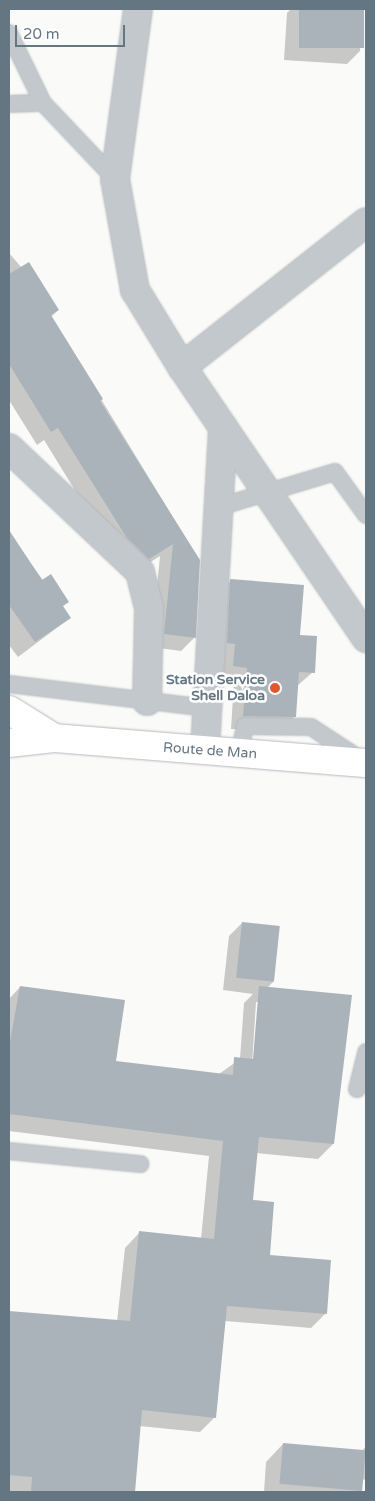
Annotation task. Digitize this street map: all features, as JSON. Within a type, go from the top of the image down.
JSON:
[{"type":"highway","points":[[9,710],[54,738]]},
{"type":"highway","name":"Route de Man","points":[[9,743],[54,738],[366,763]]},
{"type":"street","points":[[138,9],[115,180],[135,290],[182,367],[366,638]]},
{"type":"street","points":[[182,367],[366,222]]},
{"type":"street","points":[[205,750],[223,428]]},
{"type":"street","points":[[9,448],[140,572],[149,609],[147,701]]},
{"type":"lane","points":[[9,33],[43,104],[115,180]]},
{"type":"lane","points":[[9,104],[43,104]]},
{"type":"lane","points":[[219,507],[335,472],[366,515]]},
{"type":"lane","points":[[9,684],[208,708]]},
{"type":"lane","points":[[357,1089],[366,1052]]},
{"type":"lane","points":[[9,1151],[140,1164]]},
{"type":"building","points":[[299,9],[364,9],[364,48],[299,48]]},
{"type":"building","points":[[29,262],[59,310],[51,315],[103,399],[100,401],[200,560],[196,638],[164,634],[173,544],[149,559],[127,538],[58,428],[51,432],[9,364],[9,274]]},
{"type":"building","points":[[9,530],[42,580],[51,574],[69,602],[63,606],[71,618],[35,642],[9,605]]},
{"type":"building","points":[[230,579],[304,585],[300,635],[317,636],[315,673],[299,672],[296,717],[243,716],[247,668],[233,666],[235,644],[227,643]]},
{"type":"building","points":[[242,922],[280,926],[274,982],[236,978]]},
{"type":"building","points":[[20,986],[125,1000],[116,1061],[233,1075],[234,1057],[253,1059],[259,986],[352,995],[334,1144],[259,1137],[253,1200],[274,1202],[270,1255],[331,1260],[327,1314],[227,1306],[216,1418],[142,1410],[135,1492],[31,1492],[32,1477],[9,1475],[9,1311],[130,1321],[139,1231],[214,1239],[223,1141],[9,1114],[9,1047]]},
{"type":"building","points":[[283,1443],[366,1450],[362,1491],[279,1484]]},
{"type":"place","name":"Station Service Shell Daloa","points":[[275,688]]}]
